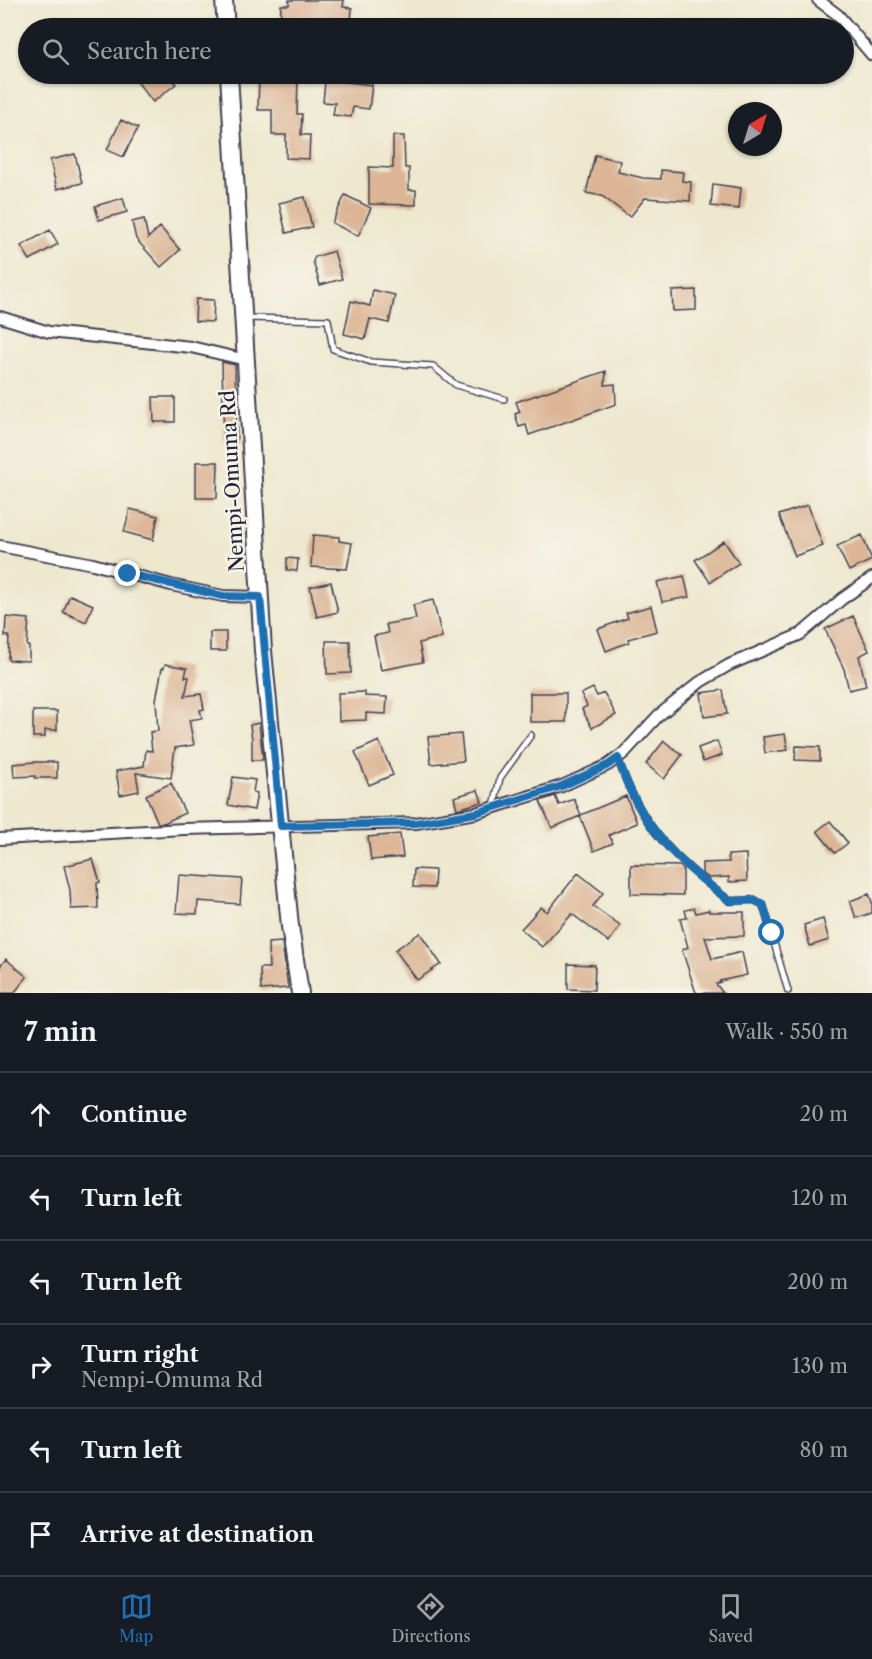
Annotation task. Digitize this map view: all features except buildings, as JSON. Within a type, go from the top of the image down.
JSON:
[{"type":"street","points":[[224,0],[225,18]]},
{"type":"street","points":[[818,0],[841,18]]},
{"type":"street","points":[[854,34],[872,55]]},
{"type":"street","name":"Nempi-Omuma Rd","points":[[230,84],[260,597],[290,926],[300,993]]},
{"type":"street","points":[[0,317],[49,332],[191,347],[246,360]]},
{"type":"street","points":[[0,546],[93,564],[223,596],[260,597]]},
{"type":"street","points":[[0,839],[184,829],[416,823],[494,808],[562,786],[608,765],[618,758],[658,716],[700,682],[729,665],[801,634],[842,599],[872,578]]},
{"type":"lane","points":[[244,318],[327,320],[333,349],[371,362],[433,366],[456,385],[504,399]]},
{"type":"lane","points":[[494,808],[500,778],[531,735]]},
{"type":"lane","points":[[618,758],[631,794],[671,852],[687,868],[730,901],[754,900],[763,904],[788,991]]},
{"type":"route","points":[[128,574],[223,596],[260,597],[263,651],[281,826],[416,823],[476,813],[562,786],[618,758],[627,787],[639,808],[671,852],[687,868],[730,901],[754,900],[763,904],[772,933]]}]
